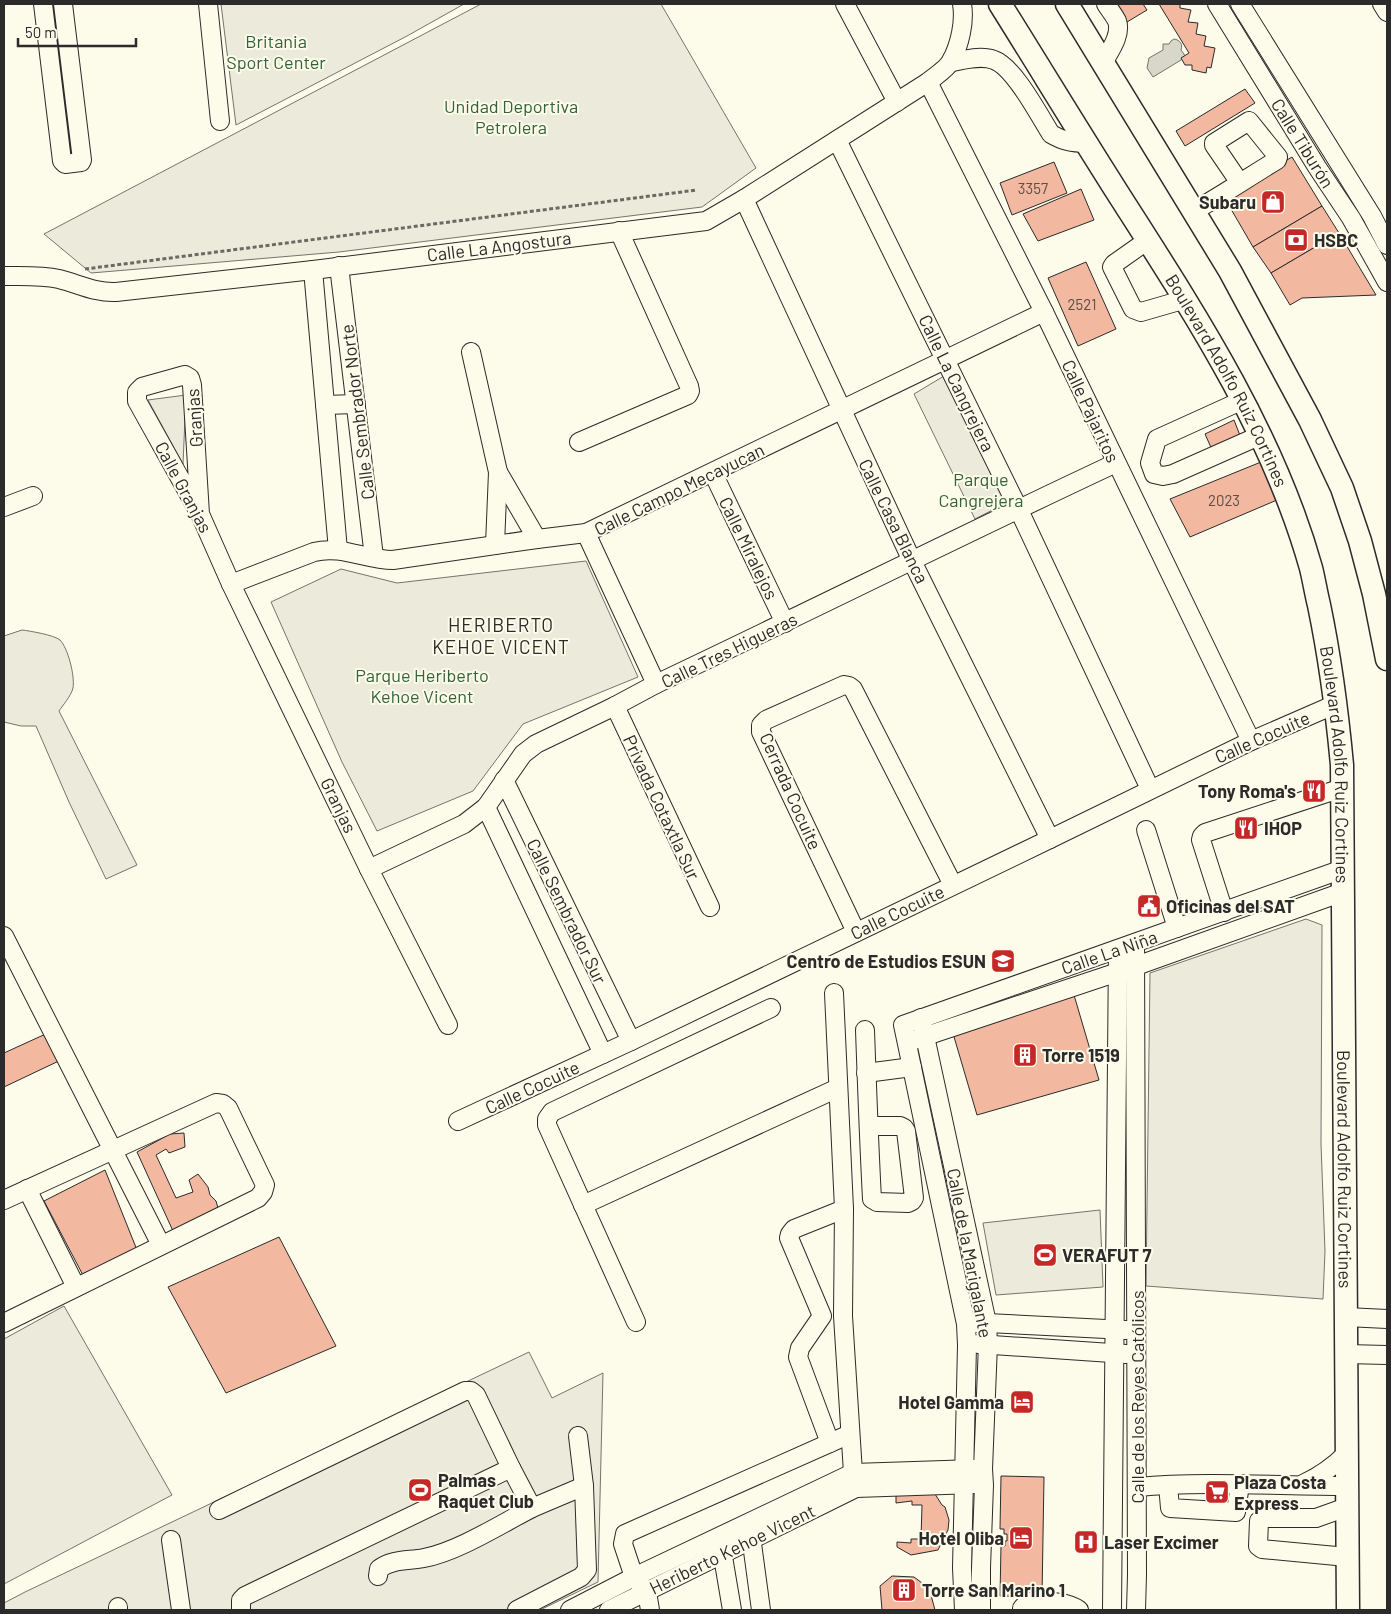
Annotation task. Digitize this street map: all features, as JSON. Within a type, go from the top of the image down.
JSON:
[{"type":"main road","name":"Boulevard Adolfo Ruiz Cortines","points":[[1000,4],[1186,299],[1243,400],[1287,498],[1311,568],[1324,627],[1336,704],[1342,765],[1348,1610]]},
{"type":"main road","points":[[1066,4],[1240,288],[1310,420],[1342,488],[1360,541],[1374,594],[1387,659]]},
{"type":"street","points":[[43,4],[62,161],[65,164],[78,164],[82,160],[63,4]]},
{"type":"street","points":[[208,4],[220,121]]},
{"type":"street","points":[[845,4],[897,102]]},
{"type":"street","points":[[962,4],[963,18],[960,34],[951,62],[984,58],[994,60],[1005,67],[1014,78],[1051,134],[1059,139],[1070,142],[1086,143]]},
{"type":"street","points":[[1103,63],[1118,30],[1117,22],[1106,4]]},
{"type":"street","name":"Calle Tiburón","points":[[1217,4],[1312,159],[1351,218],[1387,282]]},
{"type":"street","name":"Calle Tiburón","points":[[1240,4],[1387,245]]},
{"type":"street","points":[[1382,4],[1387,12]]},
{"type":"street","name":"Calle La Angostura","points":[[4,276],[48,277],[105,292],[313,270],[706,221],[744,199],[928,82],[951,62]]},
{"type":"street","name":"Calle Pajaritos","points":[[928,82],[1044,312],[1251,741]]},
{"type":"street","name":"Calle La Cangrejera","points":[[837,140],[1018,508],[1150,789]]},
{"type":"street","points":[[1194,211],[1240,183]]},
{"type":"street","name":"Calle Casa Blanca","points":[[744,199],[912,561],[1050,839]]},
{"type":"street","points":[[579,442],[688,395],[690,391],[620,231]]},
{"type":"street","points":[[1148,240],[1112,267],[1133,309],[1141,312],[1186,299]]},
{"type":"street","name":"Calle Sembrador Norte","points":[[339,266],[374,558]]},
{"type":"street","name":"Calle Sembrador Norte","points":[[313,270],[338,550]]},
{"type":"street","name":"Calle Campo Mecayucan","points":[[231,584],[323,550],[338,550],[384,560],[394,560],[537,539],[586,534],[1044,312]]},
{"type":"street","points":[[471,352],[498,472],[495,546]]},
{"type":"street","name":"Granjas","points":[[137,392],[142,387],[176,378],[185,376],[190,378],[200,514]]},
{"type":"street","name":"Calle Granjas","points":[[137,392],[137,401],[200,514],[231,584]]},
{"type":"street","points":[[1243,400],[1157,439],[1150,463],[1154,474],[1163,476],[1173,474],[1260,436]]},
{"type":"street","points":[[325,405],[356,404]]},
{"type":"street","name":"Calle Tres Higueras","points":[[369,869],[464,824],[486,807],[528,748],[1018,508],[1116,463]]},
{"type":"street","points":[[498,472],[537,539]]},
{"type":"street","name":"Calle Miralejos","points":[[713,473],[785,623]]},
{"type":"street","points":[[4,507],[33,496]]},
{"type":"street","points":[[586,534],[656,684]]},
{"type":"street","name":"Granjas","points":[[231,584],[369,869],[448,1025]]},
{"type":"street","name":"Cerrada Cocuite","points":[[856,932],[760,732],[761,725],[766,720],[844,685],[853,689],[953,885]]},
{"type":"street","name":"Calle Cocuite","points":[[458,1121],[631,1041],[1251,741],[1336,704]]},
{"type":"street","name":"Privada Cotaxtla Sur","points":[[615,706],[710,907]]},
{"type":"street","name":"Calle Sembrador Sur","points":[[504,780],[631,1041]]},
{"type":"street","points":[[1224,912],[1201,840],[1202,836],[1205,833],[1342,788]]},
{"type":"street","name":"Calle Sembrador Sur","points":[[486,807],[603,1054]]},
{"type":"street","points":[[1146,830],[1176,928]]},
{"type":"street","name":"Calle La Niña","points":[[904,1025],[1343,869]]},
{"type":"street","name":"Calle La Niña","points":[[907,1043],[1116,971],[1136,966],[1343,892]]},
{"type":"street","points":[[4,936],[112,1152],[161,1245]]},
{"type":"street","name":"Calle de los Reyes Católicos","points":[[1135,943],[1136,1610]]},
{"type":"street","name":"Calle de los Reyes Católicos","points":[[1112,1610],[1116,1329],[1116,971],[1118,949]]},
{"type":"street","points":[[834,993],[844,1209],[843,1316],[854,1481],[983,1477]]},
{"type":"street","points":[[636,1322],[547,1125],[549,1115],[771,1008]]},
{"type":"street","name":"Calle de la Marigalante","points":[[921,1018],[987,1323],[988,1344],[980,1568],[981,1610]]},
{"type":"street","name":"Calle de la Marigalante","points":[[904,1025],[966,1324],[962,1568],[964,1610]]},
{"type":"street","points":[[865,1030],[872,1199],[877,1202],[908,1203],[912,1201],[914,1198],[904,1128],[900,1126],[869,1126]]},
{"type":"street","points":[[866,1073],[912,1068]]},
{"type":"street","points":[[584,1205],[838,1088]]},
{"type":"street","points":[[4,1200],[216,1103],[223,1104],[228,1108],[264,1185],[263,1192],[258,1198],[4,1323]]},
{"type":"street","points":[[27,1189],[76,1287]]},
{"type":"street","points":[[822,1316],[790,1234],[794,1229],[844,1209]]},
{"type":"street","points":[[822,1316],[843,1316]]},
{"type":"street","points":[[822,1316],[800,1348],[798,1358],[830,1443]]},
{"type":"street","points":[[1346,1317],[1387,1319]]},
{"type":"street","points":[[966,1324],[987,1323],[1136,1330]]},
{"type":"street","points":[[967,1345],[988,1344],[1136,1355]]},
{"type":"street","points":[[1346,1354],[1387,1355]]},
{"type":"street","points":[[219,1510],[465,1391],[471,1391],[476,1395],[532,1508]]},
{"type":"street","points":[[650,1610],[647,1592],[634,1578],[623,1544],[626,1534],[850,1434]]},
{"type":"street","points":[[517,1610],[581,1578],[587,1570],[584,1486],[578,1436]]},
{"type":"street","points":[[1301,1486],[1334,1466],[1346,1454]]},
{"type":"street","points":[[241,1610],[241,1600],[245,1596],[511,1468]]},
{"type":"street","name":"Heriberto Kehoe Vicent","points":[[611,1605],[647,1592],[721,1546],[854,1481]]},
{"type":"street","points":[[1168,1484],[1170,1508],[1236,1512],[1240,1484]]},
{"type":"street","points":[[1137,1487],[1168,1484],[1301,1486],[1347,1496]]},
{"type":"street","points":[[378,1576],[379,1569],[386,1564],[426,1558],[453,1549],[532,1508],[584,1486]]},
{"type":"street","points":[[1347,1496],[1316,1518],[1264,1518],[1259,1520],[1258,1546],[1262,1549],[1347,1557]]},
{"type":"street","points":[[750,1531],[761,1610]]},
{"type":"street","points":[[171,1540],[181,1610]]},
{"type":"street","points":[[570,1610],[611,1605],[634,1578],[721,1546],[732,1610]]},
{"type":"street","points":[[962,1568],[980,1568]]},
{"type":"street","points":[[1022,1610],[1028,1602],[1049,1606],[1071,1605],[1078,1610]]},
{"type":"path","points":[[84,269],[697,190]]},
{"type":"green space","name":"Britania Sport Center","points":[[221,4],[464,4],[407,36],[236,125]]},
{"type":"green space","name":"Unidad Deportiva Petrolera","points":[[481,4],[661,4],[756,168],[702,207],[339,252],[91,273],[44,234]]},
{"type":"green space","name":"Parque Cangrejera","points":[[944,376],[1008,502],[975,519],[914,394]]},
{"type":"green space","points":[[186,395],[183,464],[148,400]]},
{"type":"green space","name":"Parque Heriberto Kehoe Vicent","points":[[586,561],[638,677],[523,724],[473,791],[377,831],[342,762],[271,602],[341,569],[397,583]]},
{"type":"green space","points":[[22,630],[57,638],[63,644],[68,656],[73,677],[73,688],[59,711],[137,865],[106,879],[69,802],[36,726],[21,726],[4,722],[4,636]]},
{"type":"green space","points":[[1306,919],[1322,925],[1321,1144],[1325,1251],[1323,1299],[1146,1286],[1150,973]]},
{"type":"green space","name":"VERAFUT 7","points":[[1100,1210],[1103,1287],[996,1295],[983,1223]]},
{"type":"green space","points":[[64,1306],[172,1495],[4,1584],[4,1339]]},
{"type":"green space","name":"Palmas Raquet Club","points":[[529,1352],[552,1398],[603,1373],[598,1582],[540,1610],[4,1610],[4,1603],[25,1592]]},
{"type":"shaded area","points":[[1174,39],[1178,40],[1182,46],[1181,50],[1186,57],[1153,77],[1147,68],[1149,58],[1163,50],[1163,44],[1169,44]]},
{"type":"building","points":[[1115,4],[1143,4],[1147,10],[1127,22]]},
{"type":"building","points":[[1159,4],[1180,4],[1180,8],[1191,10],[1188,22],[1198,23],[1196,34],[1206,36],[1204,46],[1215,48],[1211,68],[1207,67],[1206,73],[1192,70],[1192,65],[1185,65],[1181,58],[1189,53]]},
{"type":"building","points":[[1245,89],[1255,103],[1185,146],[1176,131]]},
{"type":"building","name":"Subaru","points":[[1292,157],[1322,206],[1253,247],[1224,197]]},
{"type":"building","points":[[1054,162],[1067,193],[1012,215],[1000,183]]},
{"type":"building","points":[[1081,189],[1094,220],[1038,241],[1023,214]]},
{"type":"building","name":"HSBC","points":[[1322,206],[1339,233],[1271,273],[1253,247]]},
{"type":"building","points":[[1339,233],[1376,295],[1302,298],[1290,305],[1271,273]]},
{"type":"building","points":[[1086,262],[1116,329],[1078,346],[1048,278]]},
{"type":"building","points":[[1234,420],[1241,438],[1213,452],[1205,434]]},
{"type":"building","points":[[1261,462],[1277,500],[1190,537],[1170,499]]},
{"type":"building","name":"Torre 1519","points":[[1074,995],[1099,1080],[977,1115],[952,1030]]},
{"type":"building","points":[[50,1032],[63,1059],[4,1087],[4,1053]]},
{"type":"building","points":[[184,1133],[185,1147],[169,1153],[166,1149],[156,1155],[176,1198],[193,1192],[189,1180],[198,1174],[208,1187],[210,1195],[216,1201],[218,1208],[173,1231],[137,1152],[170,1134]]},
{"type":"building","points":[[105,1170],[137,1250],[85,1279],[44,1201]]},
{"type":"building","points":[[279,1237],[336,1346],[226,1393],[168,1287]]},
{"type":"building","points":[[1001,1476],[1044,1477],[1042,1597],[1000,1596],[1001,1546],[1005,1546],[1005,1541],[1007,1541],[1007,1534],[1004,1534],[1004,1529],[1000,1529]]},
{"type":"building","points":[[908,1487],[928,1489],[935,1494],[945,1507],[949,1520],[948,1530],[938,1550],[911,1555],[897,1547],[897,1542],[911,1543],[911,1539],[921,1539],[922,1505],[912,1505],[912,1501],[896,1503],[896,1496]]},
{"type":"building","name":"Torre San Marino 1","points":[[892,1576],[914,1577],[922,1583],[931,1595],[935,1610],[882,1610],[880,1586]]},
{"type":"place","name":"Subaru","points":[[1273,202]]},
{"type":"place","name":"HSBC","points":[[1296,240]]},
{"type":"place","name":"Tony Roma's","points":[[1314,791]]},
{"type":"place","name":"IHOP","points":[[1246,828]]},
{"type":"place","name":"Oficinas del SAT","points":[[1149,906]]},
{"type":"place","name":"Centro de Estudios ESUN","points":[[1003,961]]},
{"type":"place","name":"Torre 1519","points":[[1025,1055]]},
{"type":"place","name":"VERAFUT 7","points":[[1045,1255]]},
{"type":"place","name":"Hotel Gamma","points":[[1022,1402]]},
{"type":"place","name":"Palmas Raquet Club","points":[[420,1490]]},
{"type":"place","name":"Plaza Costa Express","points":[[1217,1492]]},
{"type":"place","name":"Hotel Oliba","points":[[1021,1538]]},
{"type":"place","name":"Laser Excimer","points":[[1086,1542]]},
{"type":"place","name":"Torre San Marino 1","points":[[904,1590]]},
{"type":"district","name":"HERIBERTO KEHOE VICENT","points":[[501,635]]}]
